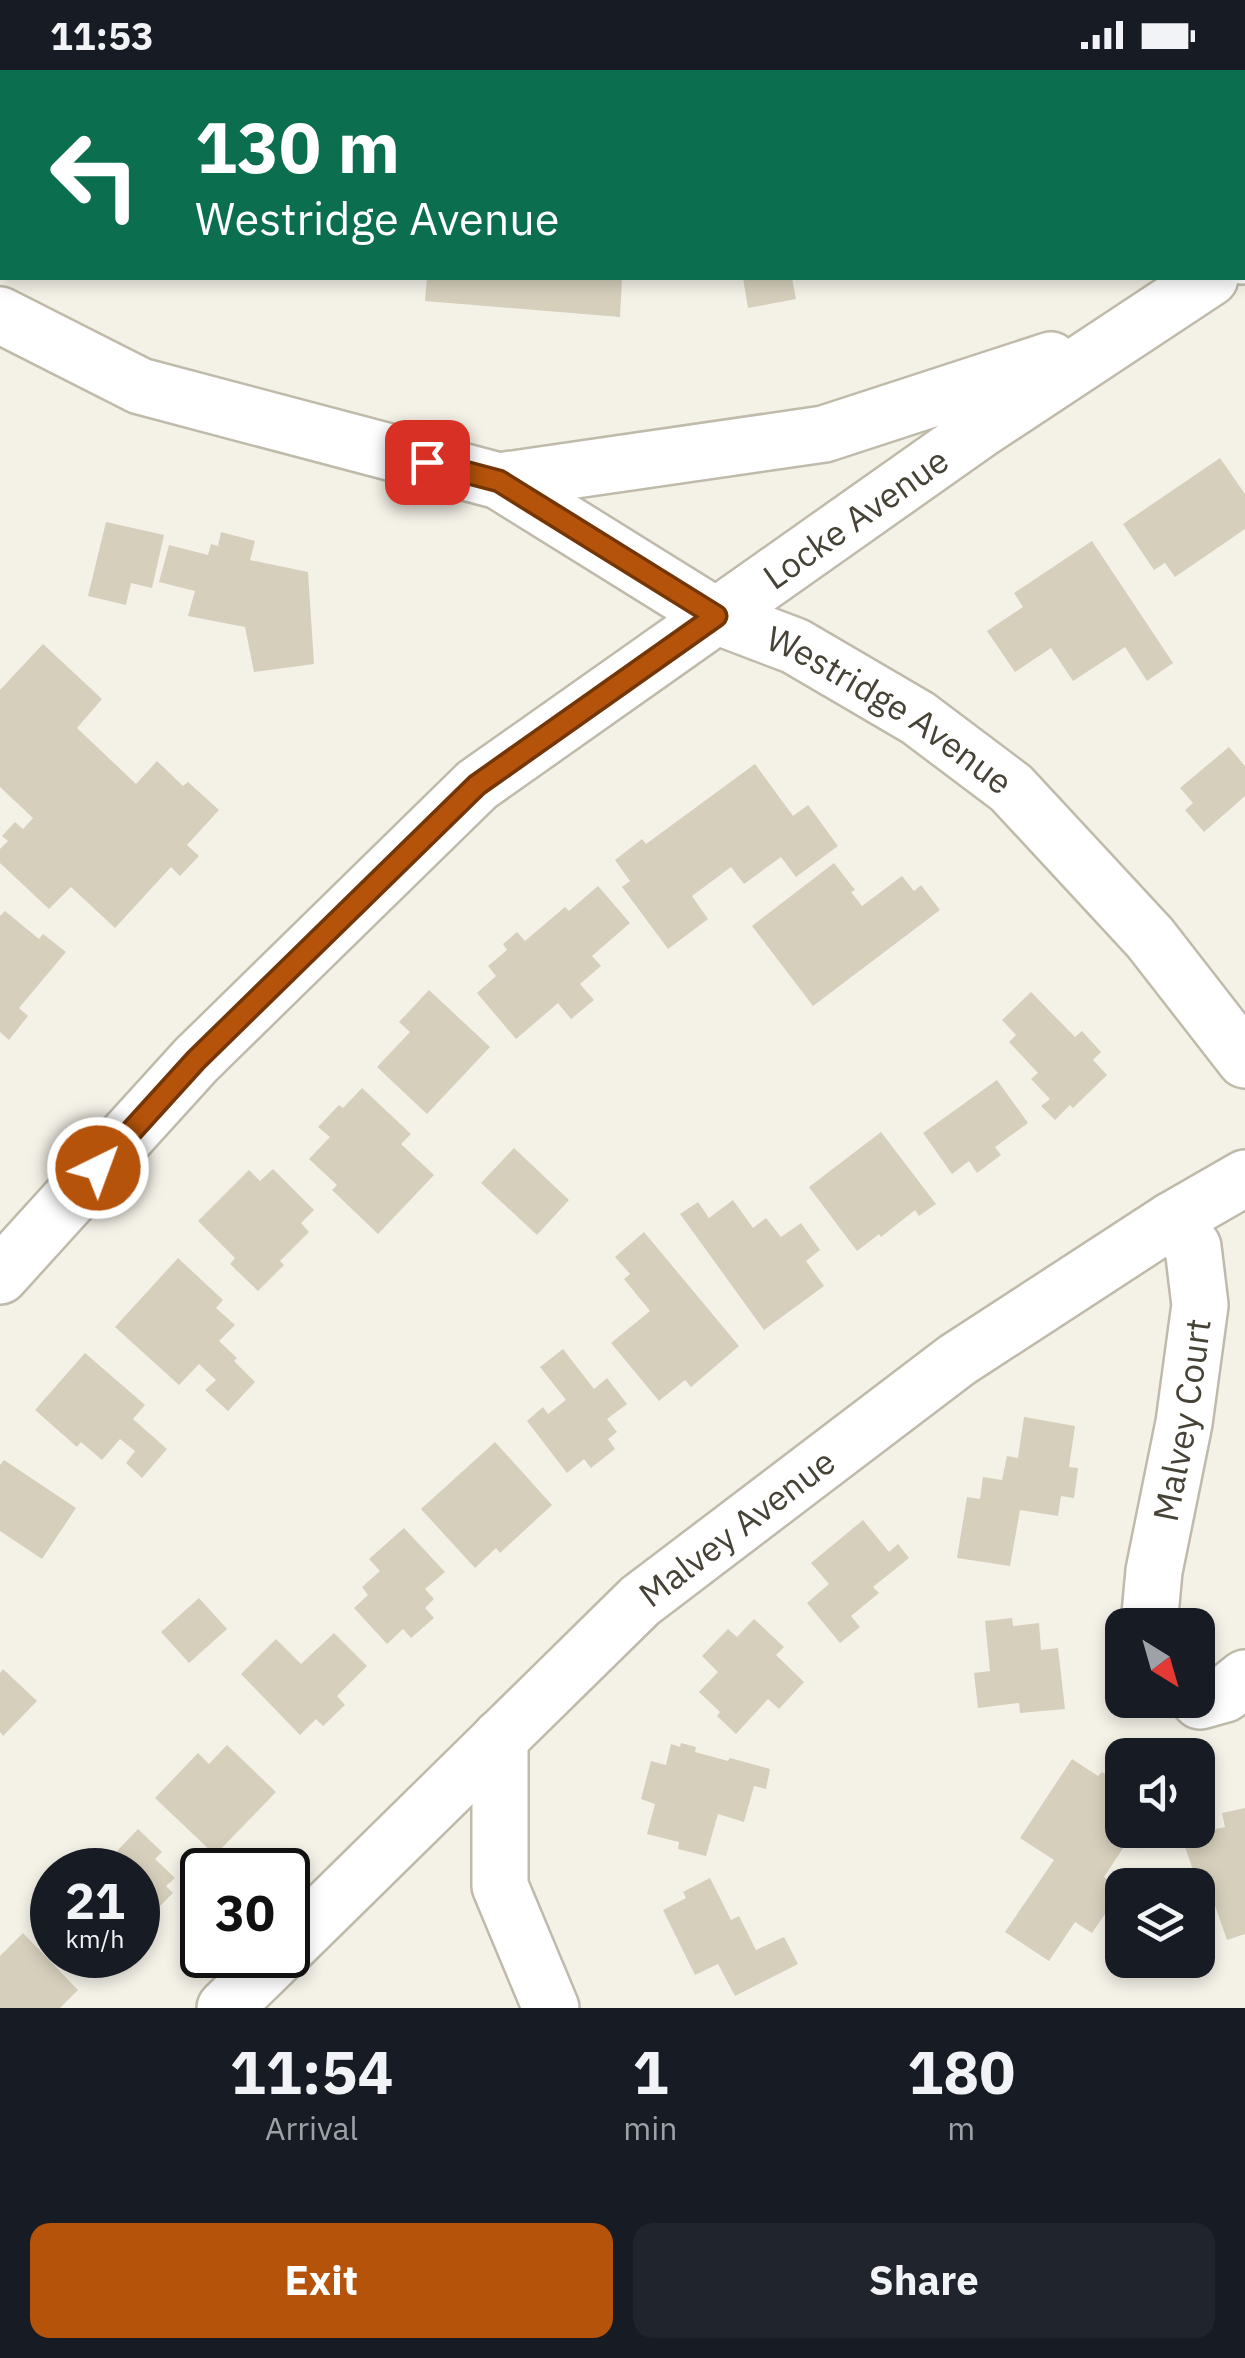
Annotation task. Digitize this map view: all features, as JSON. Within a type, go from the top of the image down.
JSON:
[{"type":"street","name":"Locke Avenue","points":[[0,1276],[196,1060],[477,785],[980,430],[1207,280]]},
{"type":"street","name":"Westridge Avenue","points":[[0,315],[140,386],[499,481],[716,616],[795,646],[918,718],[1010,788],[1150,938],[1245,1060]]},
{"type":"street","points":[[499,481],[824,434],[1115,340]]},
{"type":"street","name":"Malvey Avenue","points":[[310,1925],[640,1602],[957,1360],[1172,1220],[1245,1178]]},
{"type":"street","name":"Malvey Court","points":[[1151,1608],[1154,1571],[1184,1423],[1200,1304],[1192,1248],[1172,1220]]},
{"type":"street","points":[[1215,1697],[1245,1678]]},
{"type":"street","points":[[500,1738],[500,1886],[551,2008]]},
{"type":"street","points":[[225,2008],[256,1978]]},
{"type":"building","points":[[427,280],[622,280],[620,317],[425,301]]},
{"type":"building","points":[[743,280],[792,280],[796,299],[748,308]]},
{"type":"building","points":[[1220,458],[1245,494],[1245,529],[1175,577],[1165,563],[1154,570],[1123,524]]},
{"type":"building","points":[[106,522],[164,535],[152,588],[131,583],[126,605],[88,596]]},
{"type":"building","points":[[221,532],[255,541],[250,560],[308,572],[314,664],[254,672],[245,627],[188,616],[195,591],[159,582],[169,545],[208,555],[211,544],[218,546]]},
{"type":"building","points":[[1092,541],[1173,663],[1147,681],[1125,647],[1073,681],[1051,648],[1015,672],[987,631],[1023,607],[1014,593]]},
{"type":"building","points":[[43,644],[102,699],[77,728],[136,784],[157,761],[183,786],[188,782],[219,810],[187,845],[199,856],[180,876],[171,867],[115,928],[71,887],[49,909],[0,863],[0,849],[8,841],[2,836],[15,822],[23,829],[33,818],[0,787],[0,690]]},
{"type":"building","points":[[1229,747],[1245,766],[1245,796],[1204,832],[1185,810],[1193,803],[1180,788]]},
{"type":"building","points":[[755,764],[793,816],[808,805],[838,846],[796,877],[781,857],[744,884],[731,867],[692,896],[708,919],[668,949],[622,887],[630,881],[615,860],[642,839],[646,844]]},
{"type":"building","points":[[834,863],[862,906],[902,876],[914,891],[921,885],[940,910],[813,1006],[752,926]]},
{"type":"building","points":[[598,886],[630,923],[592,956],[601,966],[580,984],[594,1000],[571,1019],[558,1003],[516,1039],[477,993],[496,976],[488,966],[507,950],[503,944],[517,932],[525,941],[565,907],[569,911]]},
{"type":"building","points":[[5,911],[39,939],[43,934],[66,952],[19,1008],[28,1016],[9,1040],[0,1032],[0,916]]},
{"type":"building","points":[[429,990],[490,1047],[427,1114],[377,1067],[410,1032],[399,1022]]},
{"type":"building","points":[[1031,992],[1075,1037],[1082,1031],[1101,1052],[1093,1060],[1107,1075],[1055,1120],[1041,1106],[1050,1099],[1031,1079],[1038,1073],[1009,1042],[1016,1035],[1002,1020]]},
{"type":"building","points":[[997,1080],[1028,1123],[995,1147],[1001,1155],[977,1173],[969,1161],[952,1174],[923,1133]]},
{"type":"building","points":[[362,1088],[411,1134],[401,1144],[434,1175],[378,1234],[332,1190],[337,1185],[309,1159],[330,1137],[318,1127]]},
{"type":"building","points":[[881,1132],[936,1204],[919,1216],[915,1210],[857,1251],[809,1187]]},
{"type":"building","points":[[514,1148],[569,1200],[537,1235],[481,1183]]},
{"type":"building","points":[[273,1169],[314,1210],[301,1223],[309,1232],[258,1291],[230,1264],[235,1258],[198,1221],[249,1170],[260,1181]]},
{"type":"building","points":[[733,1200],[753,1228],[766,1218],[781,1237],[801,1223],[820,1250],[806,1261],[824,1286],[764,1330],[680,1214],[698,1202],[709,1218]]},
{"type":"building","points":[[644,1232],[739,1346],[691,1387],[685,1380],[659,1401],[611,1343],[650,1311],[624,1279],[630,1274],[615,1257]]},
{"type":"building","points":[[178,1258],[223,1300],[216,1308],[235,1325],[219,1341],[255,1382],[228,1411],[205,1390],[216,1380],[199,1364],[179,1385],[115,1327]]},
{"type":"building","points":[[563,1349],[594,1389],[607,1378],[627,1404],[607,1419],[617,1432],[608,1439],[615,1449],[591,1468],[584,1459],[567,1473],[527,1421],[543,1407],[548,1414],[566,1400],[540,1367]]},
{"type":"building","points":[[85,1353],[145,1405],[133,1419],[167,1449],[142,1478],[126,1463],[135,1451],[120,1439],[102,1460],[81,1442],[77,1447],[35,1410]]},
{"type":"building","points":[[1024,1417],[1075,1426],[1069,1467],[1078,1468],[1074,1498],[1061,1496],[1058,1516],[1020,1510],[1010,1566],[957,1558],[967,1497],[980,1499],[983,1477],[1002,1480],[1007,1456],[1018,1458]]},
{"type":"building","points":[[495,1442],[552,1505],[500,1553],[496,1548],[475,1568],[421,1509]]},
{"type":"building","points":[[4,1460],[76,1508],[42,1559],[0,1531],[0,1465]]},
{"type":"building","points":[[863,1520],[889,1552],[898,1544],[909,1558],[873,1587],[879,1593],[851,1616],[860,1627],[840,1643],[807,1603],[829,1584],[811,1563]]},
{"type":"building","points":[[404,1528],[445,1572],[425,1589],[434,1599],[425,1608],[434,1618],[411,1638],[403,1629],[387,1644],[354,1608],[368,1595],[362,1587],[380,1571],[369,1559]]},
{"type":"building","points":[[199,1598],[227,1629],[189,1663],[161,1632]]},
{"type":"building","points":[[1012,1618],[1013,1626],[1039,1623],[1041,1650],[1058,1648],[1065,1709],[1020,1713],[1019,1703],[978,1708],[974,1673],[990,1671],[985,1621]]},
{"type":"building","points":[[754,1619],[784,1647],[776,1655],[804,1682],[779,1709],[768,1699],[736,1734],[699,1692],[718,1672],[702,1656],[728,1629],[737,1637]]},
{"type":"building","points":[[334,1633],[367,1666],[337,1696],[345,1705],[323,1726],[316,1719],[300,1735],[241,1674],[276,1639],[301,1664]]},
{"type":"building","points":[[3,1669],[37,1701],[3,1736],[0,1673]]},
{"type":"building","points":[[681,1743],[696,1747],[695,1752],[770,1769],[766,1789],[754,1786],[744,1822],[718,1814],[706,1856],[678,1849],[679,1842],[647,1834],[655,1804],[641,1799],[651,1761],[666,1765],[671,1744],[680,1747]]},
{"type":"building","points":[[227,1745],[276,1792],[222,1848],[208,1848],[155,1798],[198,1753],[209,1764]]},
{"type":"building","points":[[1072,1759],[1098,1776],[1105,1774],[1105,1848],[1123,1848],[1110,1868],[1105,1868],[1105,1914],[1092,1933],[1075,1922],[1049,1961],[1005,1932],[1054,1860],[1020,1838]]},
{"type":"building","points":[[1245,1808],[1245,1934],[1227,1940],[1215,1906],[1215,1868],[1192,1868],[1185,1848],[1215,1848],[1215,1829],[1225,1827],[1222,1813]]},
{"type":"building","points":[[138,1829],[158,1848],[120,1848]]},
{"type":"building","points":[[160,1864],[175,1878],[166,1886],[173,1893],[160,1906]]},
{"type":"building","points":[[710,1878],[731,1920],[739,1916],[756,1950],[784,1937],[798,1964],[735,1996],[718,1964],[695,1975],[663,1910],[686,1898],[683,1892]]},
{"type":"building","points":[[23,1933],[30,1940],[30,1978],[66,1978],[78,1990],[60,2008],[0,2008],[0,1956]]},
{"type":"route","points":[[98,1168],[196,1060],[477,785],[716,616],[499,481],[427,462]]}]
